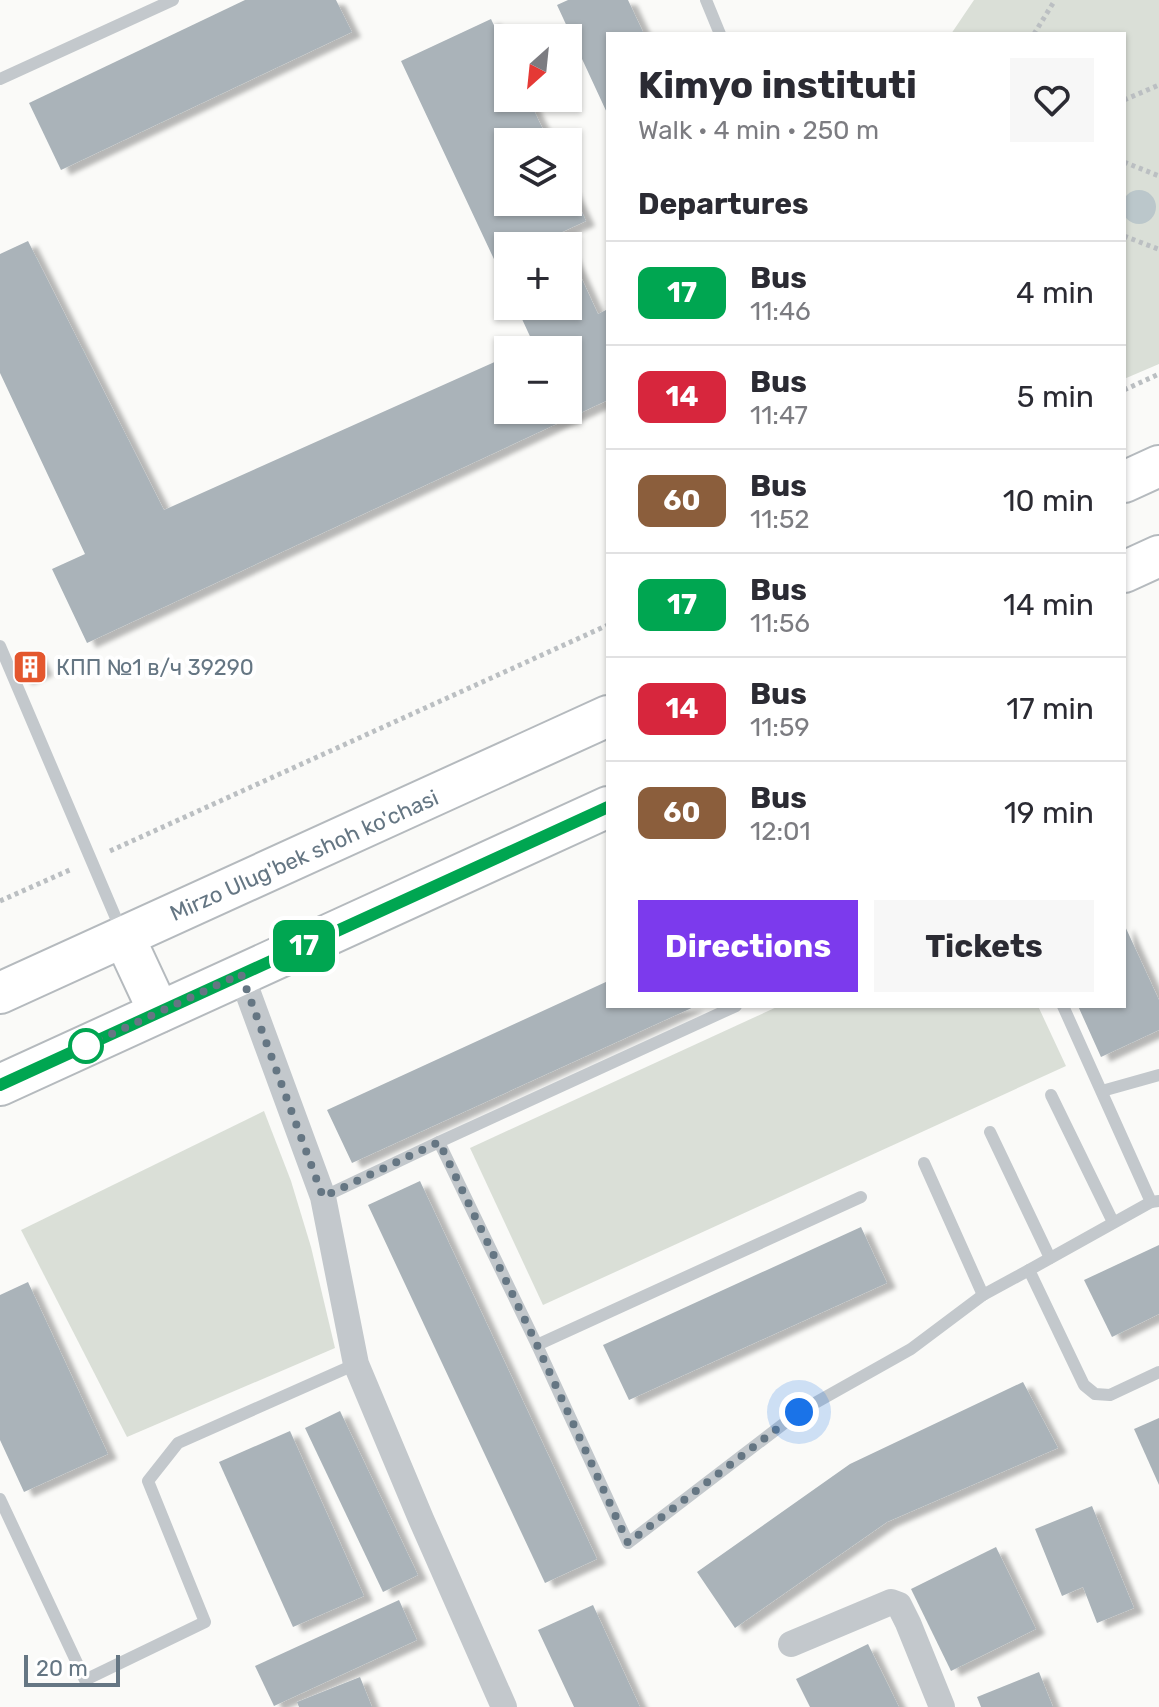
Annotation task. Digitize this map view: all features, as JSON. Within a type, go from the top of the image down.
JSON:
[{"type":"main road","points":[[1126,481],[1159,466]]},
{"type":"main road","points":[[1126,571],[1159,556]]},
{"type":"main road","name":"Mirzo Ulug'bek shoh ko'chasi","points":[[0,993],[606,717]]},
{"type":"main road","points":[[0,1085],[606,808]]},
{"type":"main road","points":[[124,937],[159,1012]]},
{"type":"street","points":[[241,974],[323,1197],[356,1364],[504,1707]]},
{"type":"street","points":[[791,1644],[891,1602],[899,1605],[942,1707]]},
{"type":"lane","points":[[0,79],[173,0]]},
{"type":"lane","points":[[706,0],[719,32]]},
{"type":"lane","points":[[0,646],[124,937]]},
{"type":"lane","points":[[323,1197],[732,1008]]},
{"type":"lane","points":[[439,1142],[628,1543],[799,1412],[911,1349],[983,1295],[1155,1202],[1064,1008]]},
{"type":"lane","points":[[1102,1091],[1159,1075]]},
{"type":"lane","points":[[1051,1095],[1113,1222]]},
{"type":"lane","points":[[990,1132],[1050,1258]]},
{"type":"lane","points":[[924,1163],[983,1295]]},
{"type":"lane","points":[[537,1345],[861,1197]]},
{"type":"lane","points":[[1029,1270],[1084,1385],[1095,1394],[1110,1395],[1159,1372]]},
{"type":"lane","points":[[0,1499],[85,1680],[205,1622],[148,1481],[178,1443],[356,1364]]},
{"type":"path","points":[[1035,32],[1055,0]]},
{"type":"path","points":[[1126,99],[1159,85]]},
{"type":"path","points":[[1126,163],[1159,176]]},
{"type":"path","points":[[1126,237],[1158,249],[1159,246]]},
{"type":"path","points":[[1126,389],[1159,374]]},
{"type":"path","points":[[0,901],[606,626]]},
{"type":"shaded area","points":[[974,0],[1159,0],[1159,364],[1126,378],[1126,32],[952,32]]},
{"type":"shaded area","points":[[1133,191],[1145,191],[1155,201],[1155,213],[1145,223],[1133,223],[1126,218],[1126,196]]},
{"type":"shaded area","points":[[775,1008],[1039,1008],[1066,1066],[543,1305],[470,1148]]},
{"type":"shaded area","points":[[264,1111],[291,1181],[311,1247],[335,1348],[127,1437],[21,1230]]},
{"type":"building","points":[[245,0],[336,0],[352,32],[61,170],[29,103]]},
{"type":"building","points":[[568,0],[628,0],[643,32],[606,32],[606,111],[582,59],[582,24],[566,24],[557,5]]},
{"type":"building","points":[[491,19],[494,25],[494,112],[535,112],[542,128],[494,128],[494,216],[582,216],[582,213],[586,221],[562,232],[494,232],[494,259],[401,61]]},
{"type":"building","points":[[28,241],[164,510],[494,362],[494,424],[557,424],[87,643],[52,569],[85,554],[0,373],[0,254]]},
{"type":"building","points":[[582,279],[598,314],[606,310],[606,401],[582,412],[582,336],[530,336],[522,320],[582,320]]},
{"type":"building","name":"КПП №1 в/ч 39290","points":[[37,655],[44,671],[23,680],[16,664]]},
{"type":"building","points":[[1126,928],[1159,1000],[1159,1030],[1101,1057],[1079,1008],[1126,1008]]},
{"type":"building","points":[[606,982],[606,1008],[692,1008],[352,1163],[327,1110]]},
{"type":"building","points":[[420,1181],[597,1559],[545,1583],[368,1205]]},
{"type":"building","points":[[861,1227],[887,1283],[629,1400],[603,1345]]},
{"type":"building","points":[[1159,1245],[1159,1314],[1112,1337],[1084,1280]]},
{"type":"building","points":[[28,1282],[108,1454],[24,1492],[0,1440],[0,1295]]},
{"type":"building","points":[[1023,1382],[1058,1448],[887,1522],[735,1628],[697,1572],[850,1464]]},
{"type":"building","points":[[340,1411],[418,1575],[383,1592],[305,1428]]},
{"type":"building","points":[[1159,1418],[1159,1485],[1134,1429]]},
{"type":"building","points":[[290,1431],[364,1596],[293,1627],[219,1462]]},
{"type":"building","points":[[1092,1506],[1134,1608],[1097,1623],[1083,1587],[1062,1596],[1035,1529]]},
{"type":"building","points":[[996,1547],[1036,1629],[951,1671],[911,1589]]},
{"type":"building","points":[[399,1600],[417,1640],[274,1706],[255,1666]]},
{"type":"building","points":[[593,1605],[640,1707],[574,1707],[538,1630]]},
{"type":"building","points":[[868,1644],[899,1707],[810,1707],[796,1679]]},
{"type":"building","points":[[1039,1672],[1053,1707],[981,1707],[977,1697]]},
{"type":"building","points":[[360,1677],[372,1707],[299,1707],[297,1702]]},
{"type":"bus line","name":"17","points":[[0,1085],[606,808]]},
{"type":"place","name":"КПП №1 в/ч 39290","points":[[30,667]]},
{"type":"route","points":[[86,1046],[241,974],[323,1197],[439,1142],[628,1543],[799,1412]]}]
